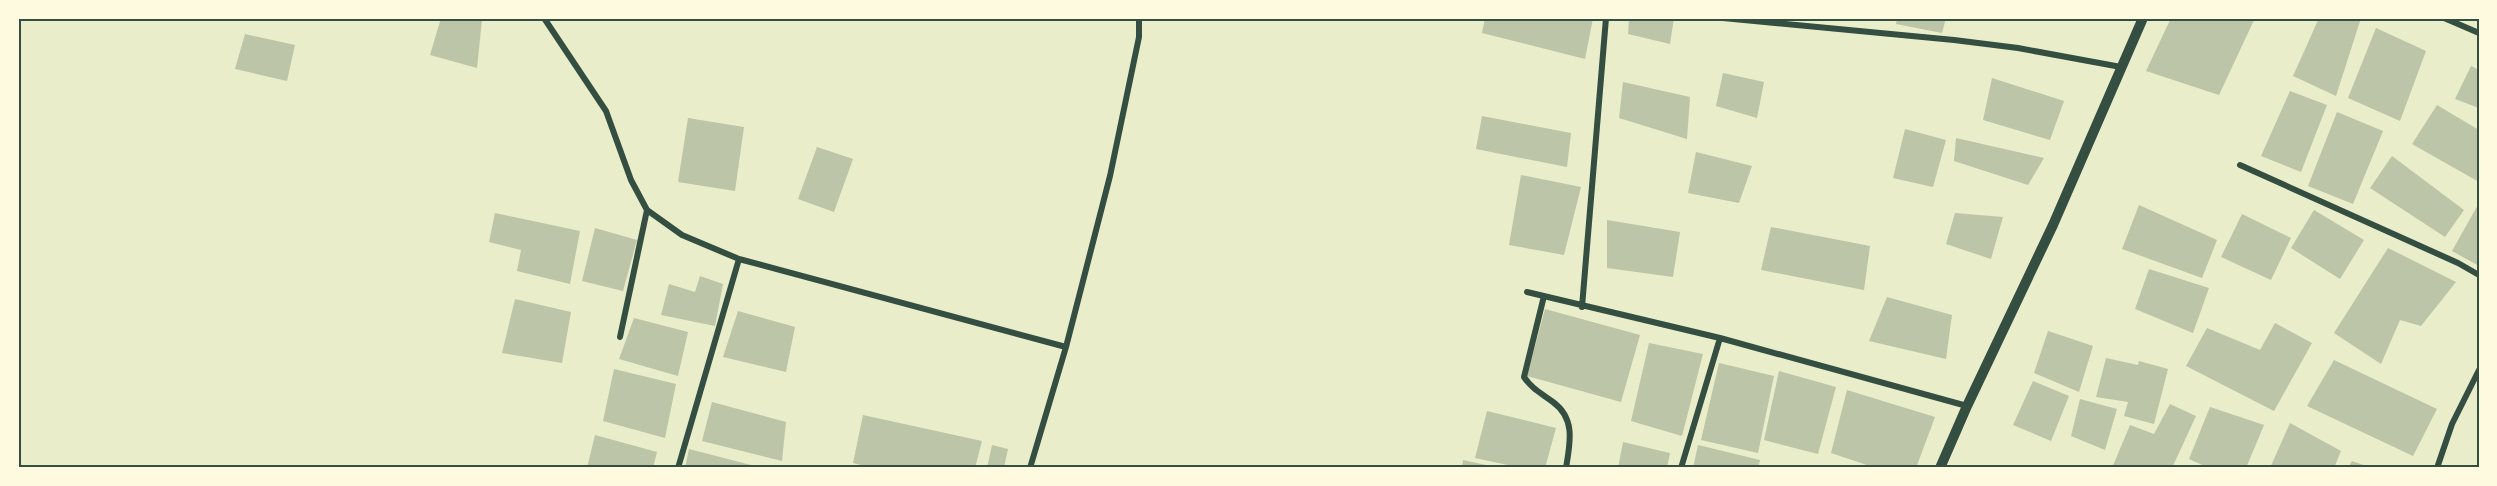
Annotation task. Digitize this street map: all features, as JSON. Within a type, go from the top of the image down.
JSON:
[{"type":"street","points":[[544,18],[606,111],[631,180],[647,210],[682,235],[739,259],[1066,347]]},
{"type":"street","points":[[1030,468],[1066,347],[1110,176],[1139,37],[1139,18]]},
{"type":"street","points":[[1582,306],[1606,18]]},
{"type":"street","points":[[1723,18],[1954,40],[2018,48],[2121,67]]},
{"type":"street","points":[[1940,468],[2057,214],[2143,18]]},
{"type":"street","points":[[2444,18],[2479,33]]},
{"type":"street","points":[[2240,165],[2438,253],[2479,275]]},
{"type":"street","points":[[620,337],[647,210]]},
{"type":"street","points":[[678,468],[739,259]]},
{"type":"street","points":[[1527,292],[1720,338],[1967,406]]},
{"type":"street","points":[[1544,296],[1524,377],[1533,390],[1555,403],[1569,421],[1571,442],[1566,468]]},
{"type":"street","points":[[1681,468],[1720,338]]},
{"type":"street","points":[[2437,468],[2452,424],[2479,370]]},
{"type":"building","points":[[441,18],[482,20],[477,68],[430,55]]},
{"type":"building","points":[[1485,18],[1593,18],[1585,59],[1482,33]]},
{"type":"building","points":[[1629,18],[1674,18],[1670,44],[1628,34]]},
{"type":"building","points":[[1897,18],[1946,18],[1942,33],[1896,24]]},
{"type":"building","points":[[2171,18],[2255,18],[2219,95],[2146,71]]},
{"type":"building","points":[[2319,18],[2361,18],[2336,96],[2293,76]]},
{"type":"building","points":[[2376,28],[2426,51],[2400,121],[2348,98]]},
{"type":"building","points":[[245,34],[295,45],[287,81],[235,69]]},
{"type":"building","points":[[2471,66],[2479,70],[2479,108],[2455,99]]},
{"type":"building","points":[[1723,73],[1764,82],[1757,118],[1716,106]]},
{"type":"building","points":[[1992,78],[2064,101],[2050,140],[1983,120]]},
{"type":"building","points":[[1623,82],[1690,97],[1687,139],[1619,118]]},
{"type":"building","points":[[2290,91],[2327,105],[2301,172],[2261,156]]},
{"type":"building","points":[[2437,105],[2479,130],[2479,182],[2412,144]]},
{"type":"building","points":[[2337,112],[2383,131],[2353,204],[2308,186]]},
{"type":"building","points":[[1482,116],[1571,133],[1567,167],[1476,149]]},
{"type":"building","points":[[688,118],[744,127],[735,191],[678,182]]},
{"type":"building","points":[[1905,129],[1946,140],[1933,187],[1893,178]]},
{"type":"building","points":[[1956,138],[2044,158],[2028,185],[1954,161]]},
{"type":"building","points":[[817,147],[853,159],[834,212],[798,199]]},
{"type":"building","points":[[1696,152],[1752,166],[1739,203],[1688,193]]},
{"type":"building","points":[[2392,156],[2464,210],[2445,237],[2370,188]]},
{"type":"building","points":[[1521,175],[1581,187],[1564,255],[1509,245]]},
{"type":"building","points":[[2479,203],[2479,266],[2452,251]]},
{"type":"building","points":[[2139,205],[2217,240],[2202,278],[2122,249]]},
{"type":"building","points":[[2314,210],[2364,240],[2340,279],[2291,248]]},
{"type":"building","points":[[495,213],[580,231],[570,284],[517,271],[521,250],[489,242]]},
{"type":"building","points":[[1955,213],[2003,217],[1991,259],[1946,244]]},
{"type":"building","points":[[2242,214],[2291,238],[2271,280],[2221,257]]},
{"type":"building","points":[[1607,220],[1680,232],[1673,277],[1607,268]]},
{"type":"building","points":[[1771,227],[1870,246],[1864,290],[1761,270]]},
{"type":"building","points":[[595,228],[637,240],[623,291],[582,281]]},
{"type":"building","points":[[2388,248],[2456,282],[2421,326],[2400,320],[2381,364],[2334,333]]},
{"type":"building","points":[[2149,269],[2209,288],[2193,333],[2135,309]]},
{"type":"building","points":[[700,276],[723,284],[715,326],[661,315],[669,284],[695,292]]},
{"type":"building","points":[[1887,297],[1952,315],[1946,359],[1869,341]]},
{"type":"building","points":[[515,299],[571,312],[562,363],[502,353]]},
{"type":"building","points":[[1545,309],[1640,335],[1621,402],[1527,376]]},
{"type":"building","points":[[738,311],[795,327],[786,372],[723,357]]},
{"type":"building","points":[[634,318],[688,332],[678,376],[619,359]]},
{"type":"building","points":[[2275,323],[2312,343],[2274,411],[2186,366],[2207,328],[2260,350]]},
{"type":"building","points":[[2048,331],[2093,346],[2079,392],[2034,373]]},
{"type":"building","points":[[1649,343],[1703,354],[1682,436],[1631,421]]},
{"type":"building","points":[[2106,358],[2138,365],[2139,361],[2168,369],[2154,424],[2124,416],[2128,402],[2096,397]]},
{"type":"building","points":[[2334,360],[2437,409],[2413,456],[2307,406]]},
{"type":"building","points":[[1719,363],[1774,376],[1758,453],[1701,440]]},
{"type":"building","points":[[614,369],[676,384],[665,438],[603,421]]},
{"type":"building","points":[[1779,371],[1836,387],[1818,454],[1764,440]]},
{"type":"building","points":[[2033,381],[2069,396],[2051,441],[2013,425]]},
{"type":"building","points":[[1847,390],[1935,417],[1916,468],[1876,468],[1831,453]]},
{"type":"building","points":[[2080,399],[2117,409],[2105,450],[2071,436]]},
{"type":"building","points":[[712,402],[786,422],[782,461],[702,441]]},
{"type":"building","points":[[2170,404],[2196,416],[2172,468],[2112,468],[2130,425],[2154,434]]},
{"type":"building","points":[[2210,407],[2264,425],[2246,468],[2209,468],[2189,459]]},
{"type":"building","points":[[1487,411],[1556,428],[1545,468],[1522,468],[1475,458]]},
{"type":"building","points":[[863,415],[982,441],[975,468],[874,468],[853,463]]},
{"type":"building","points":[[2290,423],[2341,451],[2334,468],[2270,468]]},
{"type":"building","points":[[595,435],[657,452],[653,468],[587,468]]},
{"type":"building","points":[[1623,442],[1670,453],[1667,468],[1618,468]]},
{"type":"building","points":[[992,445],[1008,449],[1004,468],[987,468]]},
{"type":"building","points":[[1698,445],[1760,460],[1758,468],[1693,468]]},
{"type":"building","points":[[689,449],[759,467],[759,468],[685,468]]},
{"type":"building","points":[[1463,460],[1495,467],[1495,468],[1462,468]]},
{"type":"building","points":[[2352,461],[2372,468],[2348,468]]}]
